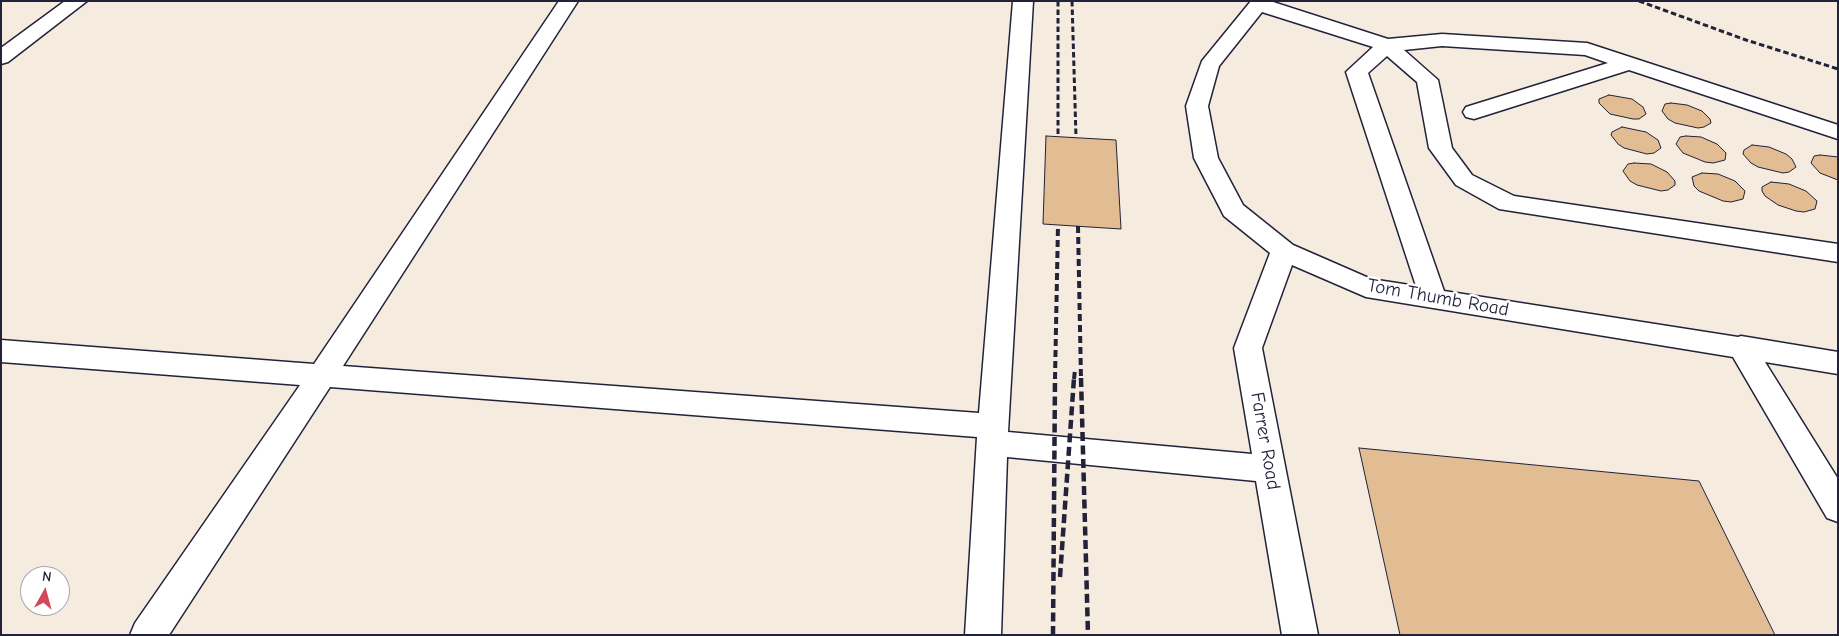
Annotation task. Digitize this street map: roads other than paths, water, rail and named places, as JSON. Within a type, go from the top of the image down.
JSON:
[{"type":"street","points":[[1,58],[78,1]]},
{"type":"street","points":[[148,635],[569,1]]},
{"type":"street","points":[[983,635],[992,434],[1023,1]]},
{"type":"street","points":[[1259,3],[1388,45],[1442,40],[1587,49],[1626,64],[1838,132]]},
{"type":"street","name":"Tom Thumb Road","points":[[1259,3],[1209,65],[1197,106],[1206,158],[1233,210],[1284,251],[1366,288],[1838,362]]},
{"type":"street","points":[[1388,45],[1427,80],[1441,148],[1464,180],[1508,203],[1838,253]]},
{"type":"street","points":[[1388,45],[1357,72],[1432,298]]},
{"type":"street","points":[[1474,112],[1626,64]]},
{"type":"street","name":"Farrer Road","points":[[1284,251],[1248,348],[1300,635]]},
{"type":"street","points":[[1741,346],[1838,508]]},
{"type":"street","points":[[1,351],[322,375],[992,434],[1270,469]]},
{"type":"railway","points":[[1058,1],[1058,137]]},
{"type":"railway","points":[[1072,1],[1076,137]]},
{"type":"railway","points":[[1639,1],[1746,40],[1838,69]]},
{"type":"railway","points":[[1055,379],[1058,225]]},
{"type":"railway","points":[[1078,226],[1081,379]]},
{"type":"railway","points":[[1074,379],[1075,370]]},
{"type":"railway","points":[[1053,635],[1055,378]]},
{"type":"railway","points":[[1060,577],[1074,378]]},
{"type":"railway","points":[[1081,378],[1088,635]]}]
